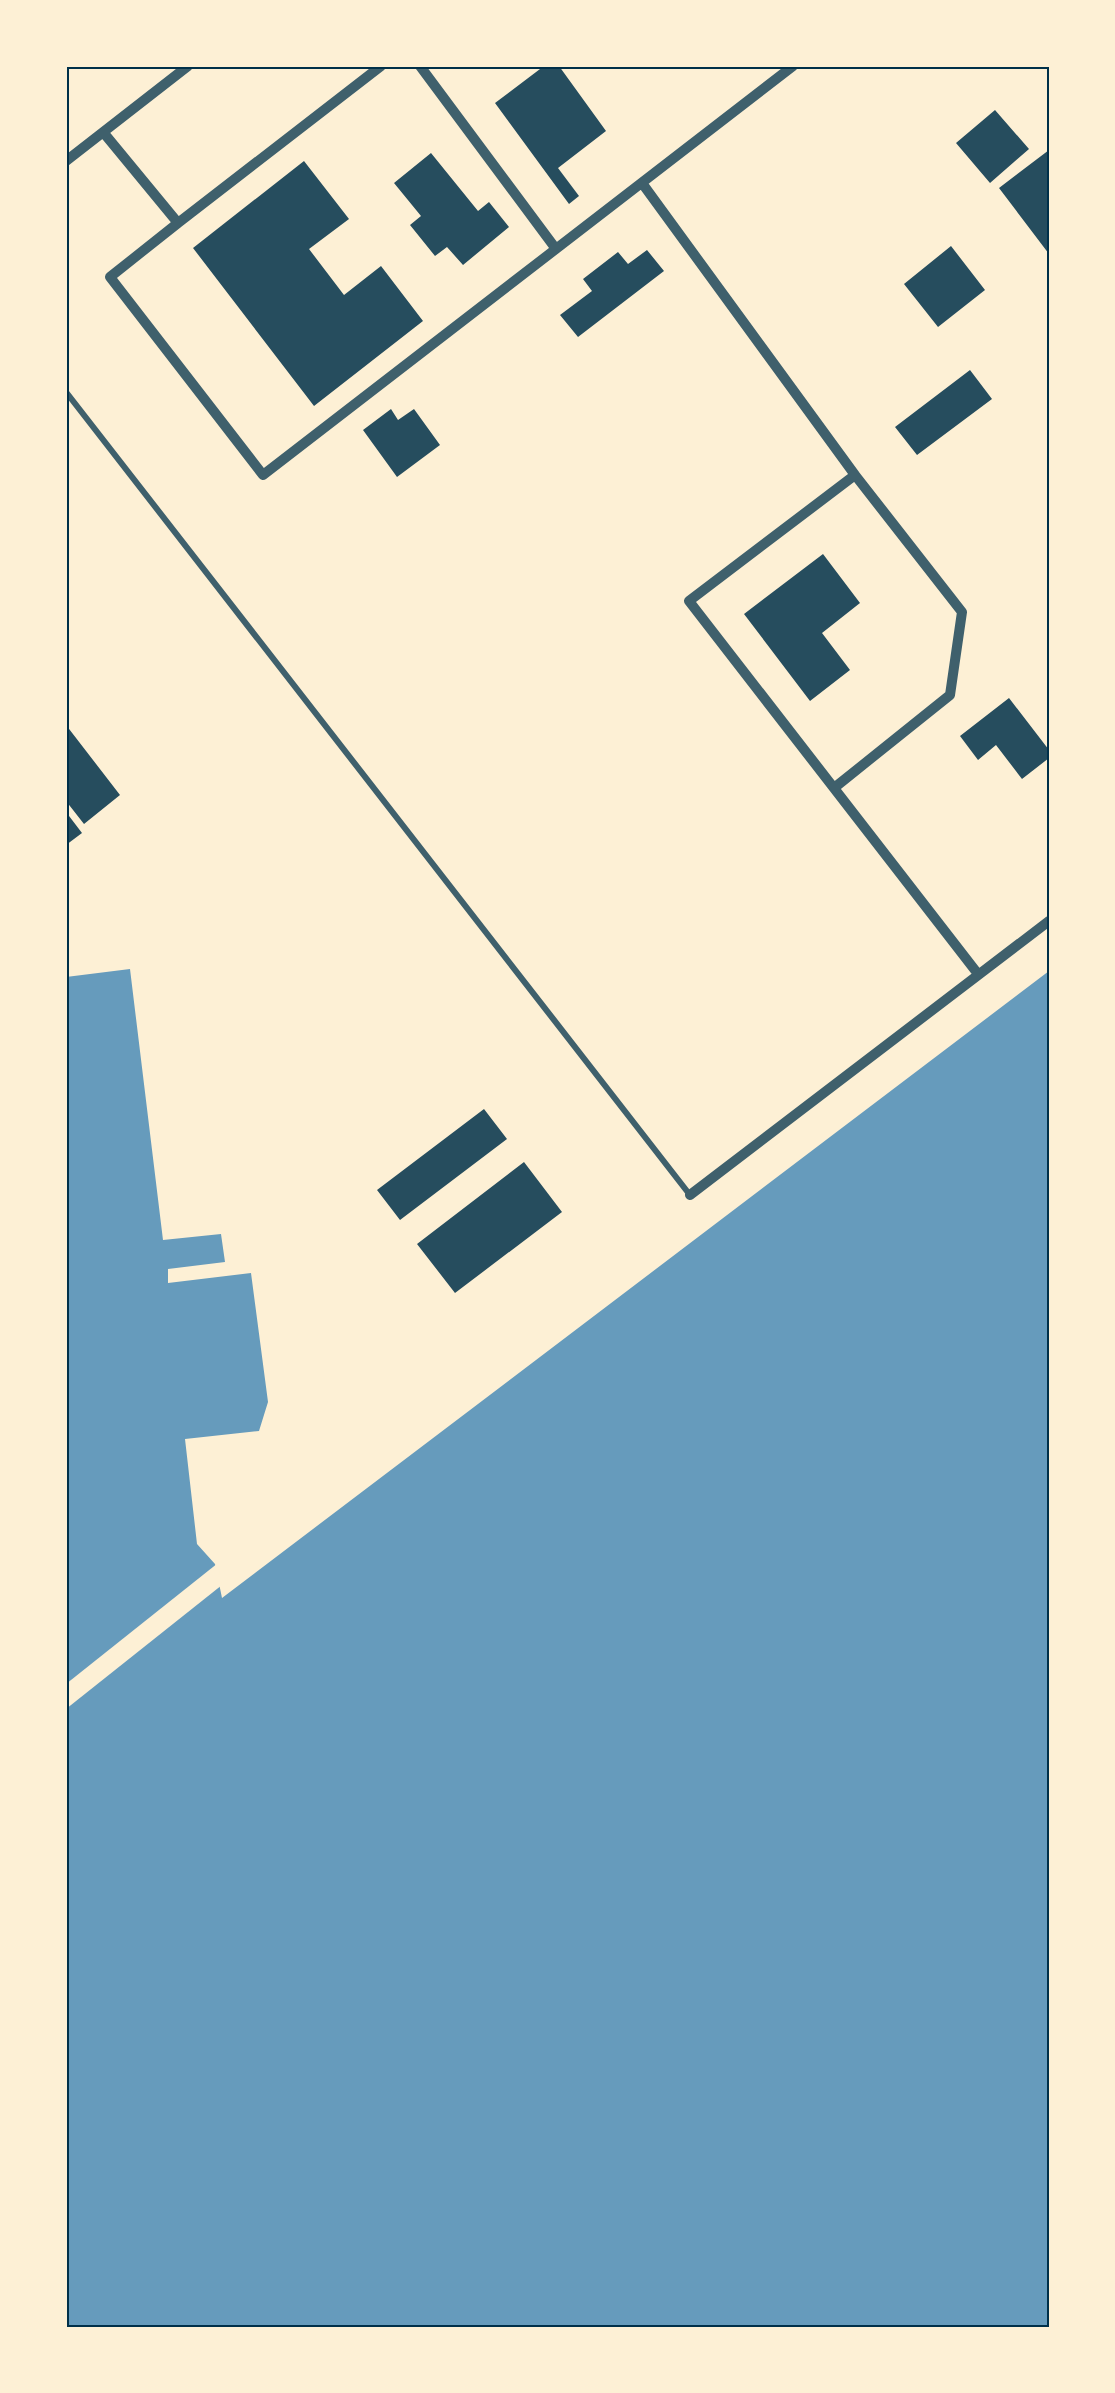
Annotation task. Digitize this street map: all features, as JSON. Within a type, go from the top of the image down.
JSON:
[{"type":"street","points":[[66,161],[188,66]]},
{"type":"street","points":[[381,66],[110,277],[263,475],[793,66]]},
{"type":"street","points":[[420,66],[556,249]]},
{"type":"street","points":[[103,132],[178,223]]},
{"type":"street","points":[[642,183],[855,475],[962,612],[950,695],[834,788]]},
{"type":"street","points":[[66,392],[690,1195],[1049,921]]},
{"type":"street","points":[[855,475],[689,601],[978,974]]},
{"type":"water","points":[[130,969],[163,1240],[221,1234],[225,1262],[168,1269],[168,1283],[251,1273],[268,1402],[259,1431],[185,1439],[197,1544],[215,1564],[222,1598],[1049,971],[1049,2327],[66,2327],[66,977]]},
{"type":"pier","points":[[218,1563],[222,1585],[66,1709],[66,1684]]},
{"type":"building","points":[[544,66],[559,66],[606,131],[558,168],[579,196],[569,204],[495,103]]},
{"type":"building","points":[[995,110],[1029,149],[990,183],[956,143]]},
{"type":"building","points":[[1049,150],[1049,254],[999,188]]},
{"type":"building","points":[[431,153],[478,211],[489,202],[509,227],[463,265],[447,247],[435,256],[410,225],[421,216],[394,183]]},
{"type":"building","points":[[304,161],[349,219],[309,249],[344,295],[381,266],[423,321],[314,406],[193,248]]},
{"type":"building","points":[[951,246],[985,290],[938,327],[904,284]]},
{"type":"building","points":[[647,250],[664,271],[578,337],[560,315],[592,291],[583,279],[618,252],[628,264]]},
{"type":"building","points":[[970,370],[992,399],[917,455],[895,427]]},
{"type":"building","points":[[391,409],[398,420],[414,409],[440,445],[397,477],[363,430]]},
{"type":"building","points":[[823,554],[860,603],[822,633],[850,670],[810,701],[744,614]]},
{"type":"building","points":[[1009,698],[1049,750],[1049,758],[1022,779],[996,745],[978,760],[960,736]]},
{"type":"building","points":[[66,725],[120,795],[84,824],[66,801]]},
{"type":"building","points":[[66,812],[82,833],[66,845]]},
{"type":"building","points":[[484,1109],[507,1139],[400,1220],[377,1190]]},
{"type":"building","points":[[524,1162],[562,1212],[455,1293],[417,1244]]}]
